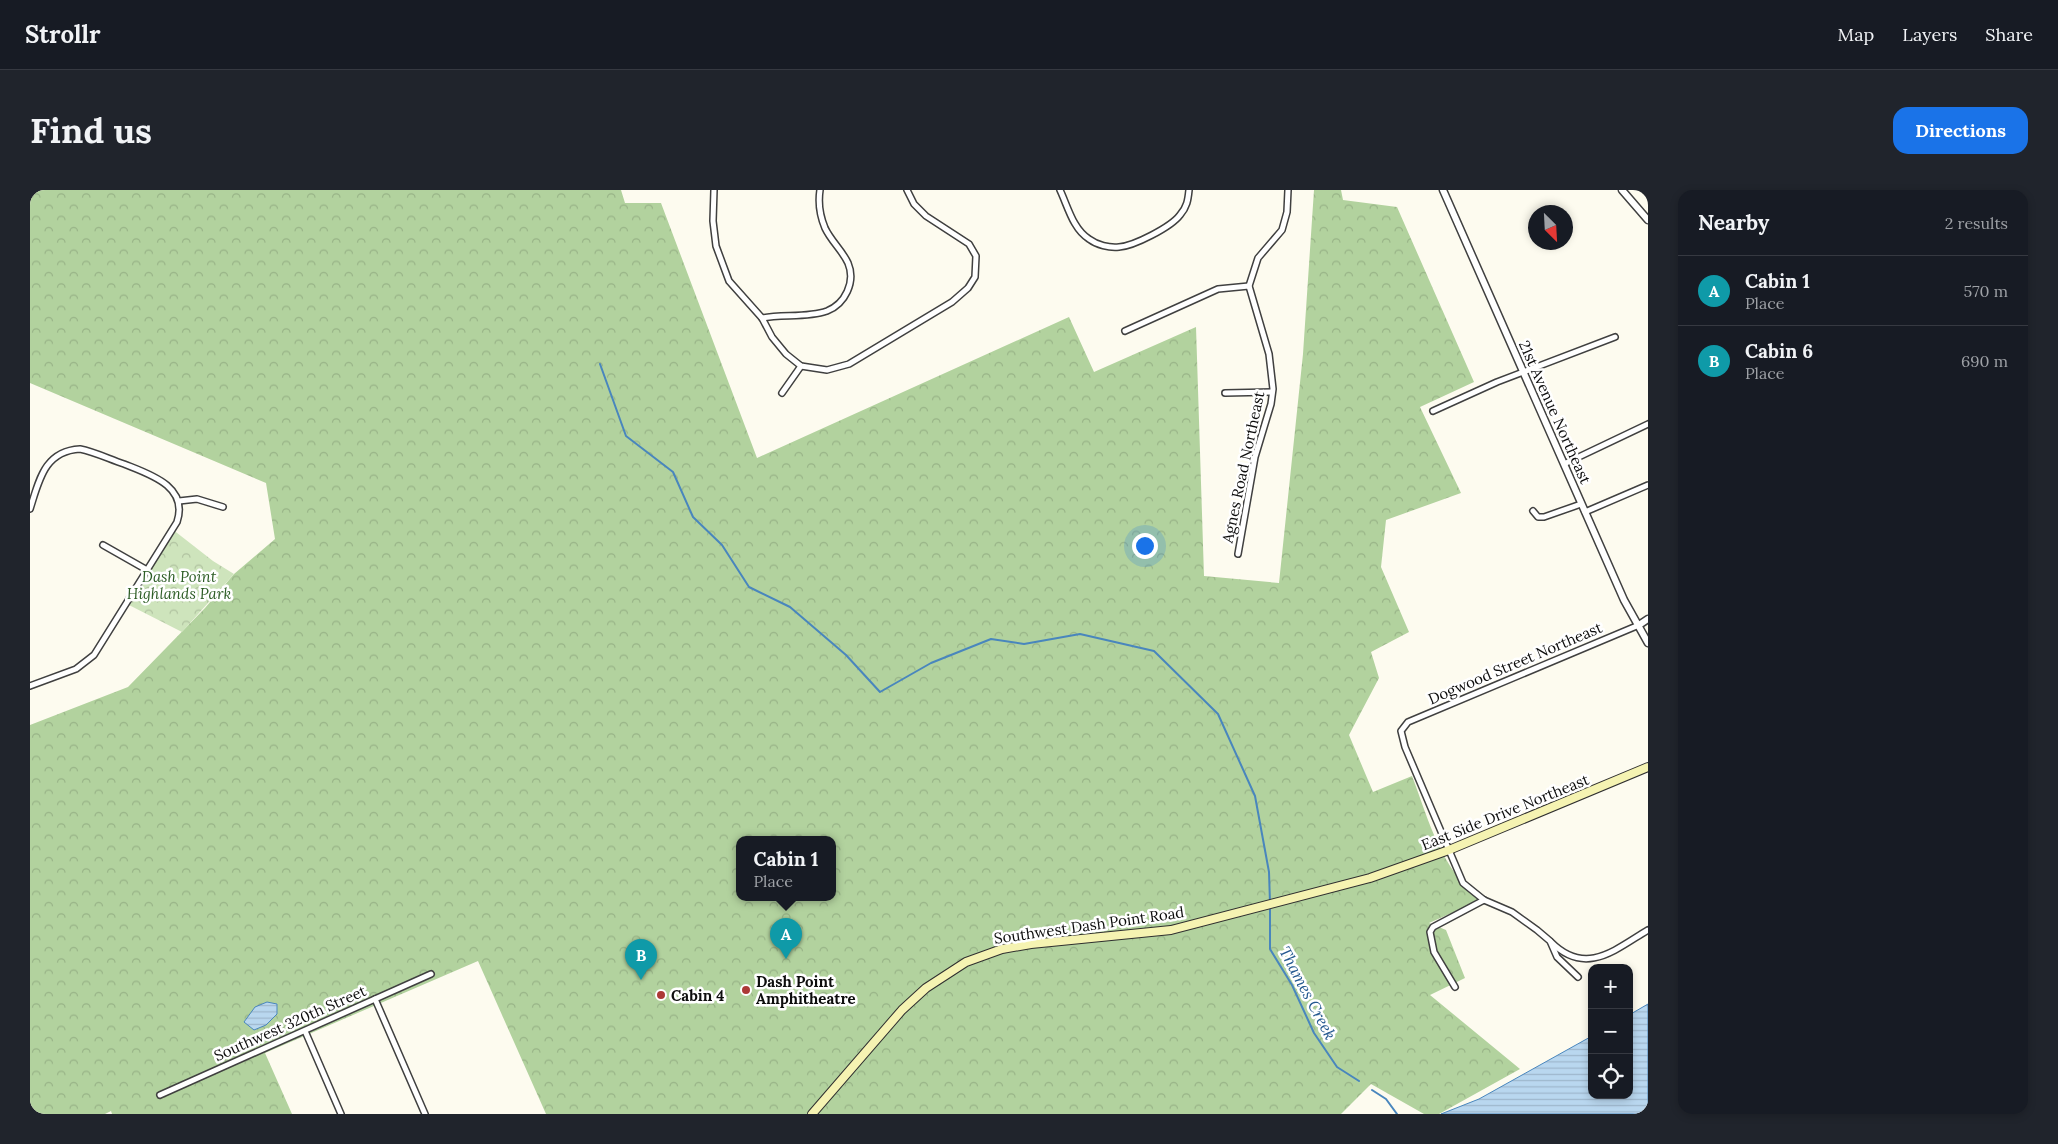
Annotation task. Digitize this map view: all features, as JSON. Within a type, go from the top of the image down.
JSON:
[{"type":"main road","name":"East Side Drive Northeast","points":[[1370,878],[1449,850],[1648,768]]},
{"type":"main road","name":"Southwest Dash Point Road","points":[[812,1114],[902,1010],[926,988],[966,962],[1002,949],[1171,930],[1370,878]]},
{"type":"street","points":[[714,190],[714,232],[724,271],[736,290],[762,318],[778,344],[801,366],[827,370],[849,364],[952,302],[972,283],[977,261],[968,244],[926,216],[914,204],[907,190]]},
{"type":"street","points":[[762,318],[824,311],[840,302],[847,293],[850,279],[848,264],[826,230],[820,212],[820,190]]},
{"type":"street","points":[[1060,190],[1075,223],[1083,235],[1098,244],[1113,247],[1127,245],[1176,220],[1186,207],[1189,190]]},
{"type":"street","points":[[1125,331],[1218,290],[1249,286],[1258,258],[1282,230],[1285,223],[1288,190]]},
{"type":"street","name":"21st Avenue Northeast","points":[[1443,190],[1624,600],[1648,643]]},
{"type":"street","points":[[1622,190],[1648,220]]},
{"type":"street","name":"Agnes Road Northeast","points":[[1238,554],[1253,466],[1271,404],[1272,392],[1269,354],[1249,286]]},
{"type":"street","points":[[1432,411],[1523,372],[1615,337]]},
{"type":"street","points":[[782,393],[801,366]]},
{"type":"street","points":[[1225,393],[1272,392]]},
{"type":"street","points":[[1564,464],[1648,424]]},
{"type":"street","points":[[30,508],[43,470],[51,461],[67,451],[80,449],[161,480],[179,501],[177,522],[88,662],[76,669],[30,686]]},
{"type":"street","points":[[1585,512],[1648,485]]},
{"type":"street","points":[[179,501],[197,499],[224,507]]},
{"type":"street","points":[[1533,511],[1536,516],[1544,517],[1582,504]]},
{"type":"street","points":[[103,544],[147,570]]},
{"type":"street","points":[[1639,625],[1648,619]]},
{"type":"street","name":"Dogwood Street Northeast","points":[[1449,850],[1403,743],[1402,727],[1413,719],[1639,625]]},
{"type":"street","points":[[1449,850],[1463,883],[1484,900],[1512,912],[1571,955],[1592,959],[1607,955],[1648,930]]},
{"type":"street","points":[[1454,987],[1434,952],[1430,932],[1433,927],[1484,900]]},
{"type":"street","points":[[1550,941],[1557,957],[1578,977]]},
{"type":"street","name":"Southwest 320th Street","points":[[160,1095],[431,974]]},
{"type":"street","points":[[375,999],[424,1114]]},
{"type":"street","points":[[305,1031],[341,1114]]},
{"type":"green space","points":[[30,190],[621,190],[625,203],[661,203],[757,458],[1069,317],[1094,372],[1196,327],[1204,576],[1279,583],[1303,354],[1314,190],[1341,190],[1343,200],[1397,207],[1474,382],[1420,407],[1461,493],[1386,520],[1381,567],[1409,632],[1371,652],[1379,678],[1349,735],[1373,792],[1412,776],[1431,827],[1446,859],[1455,874],[1481,900],[1429,923],[1446,930],[1465,978],[1430,995],[1520,1069],[1439,1114],[1424,1114],[1371,1084],[1341,1114],[546,1114],[478,961],[265,1053],[292,1114],[112,1114],[111,1111],[105,1114],[30,1114],[30,725],[128,687],[205,608],[234,574],[275,539],[266,483],[30,383]]},
{"type":"green space","name":"Dash Point Highlands Park","points":[[172,529],[213,561],[234,574],[182,632],[125,603]]},
{"type":"water","points":[[267,1002],[277,1004],[277,1014],[266,1025],[254,1030],[244,1022],[255,1007]]},
{"type":"water","points":[[1648,1004],[1648,1114],[1441,1114],[1479,1099],[1588,1038],[1588,1099],[1633,1099],[1633,1013]]},
{"type":"waterway","name":"Thames Creek","points":[[600,364],[626,436],[673,472],[693,517],[722,545],[749,587],[790,607],[846,655],[880,692],[931,663],[991,639],[1024,644],[1080,634],[1154,651],[1218,714],[1255,796],[1269,872],[1270,903]]},
{"type":"waterway","name":"Thames Creek","points":[[1270,908],[1270,949],[1292,985],[1314,1033],[1337,1067],[1359,1081]]},
{"type":"waterway","name":"Thames Creek","points":[[1372,1090],[1386,1099],[1397,1114]]},
{"type":"place","name":"Cabin 1","points":[[786,959]]},
{"type":"place","name":"Cabin 6","points":[[641,980]]},
{"type":"place","name":"Dash Point Amphitheatre","points":[[746,990]]},
{"type":"place","name":"Cabin 4","points":[[661,995]]}]
